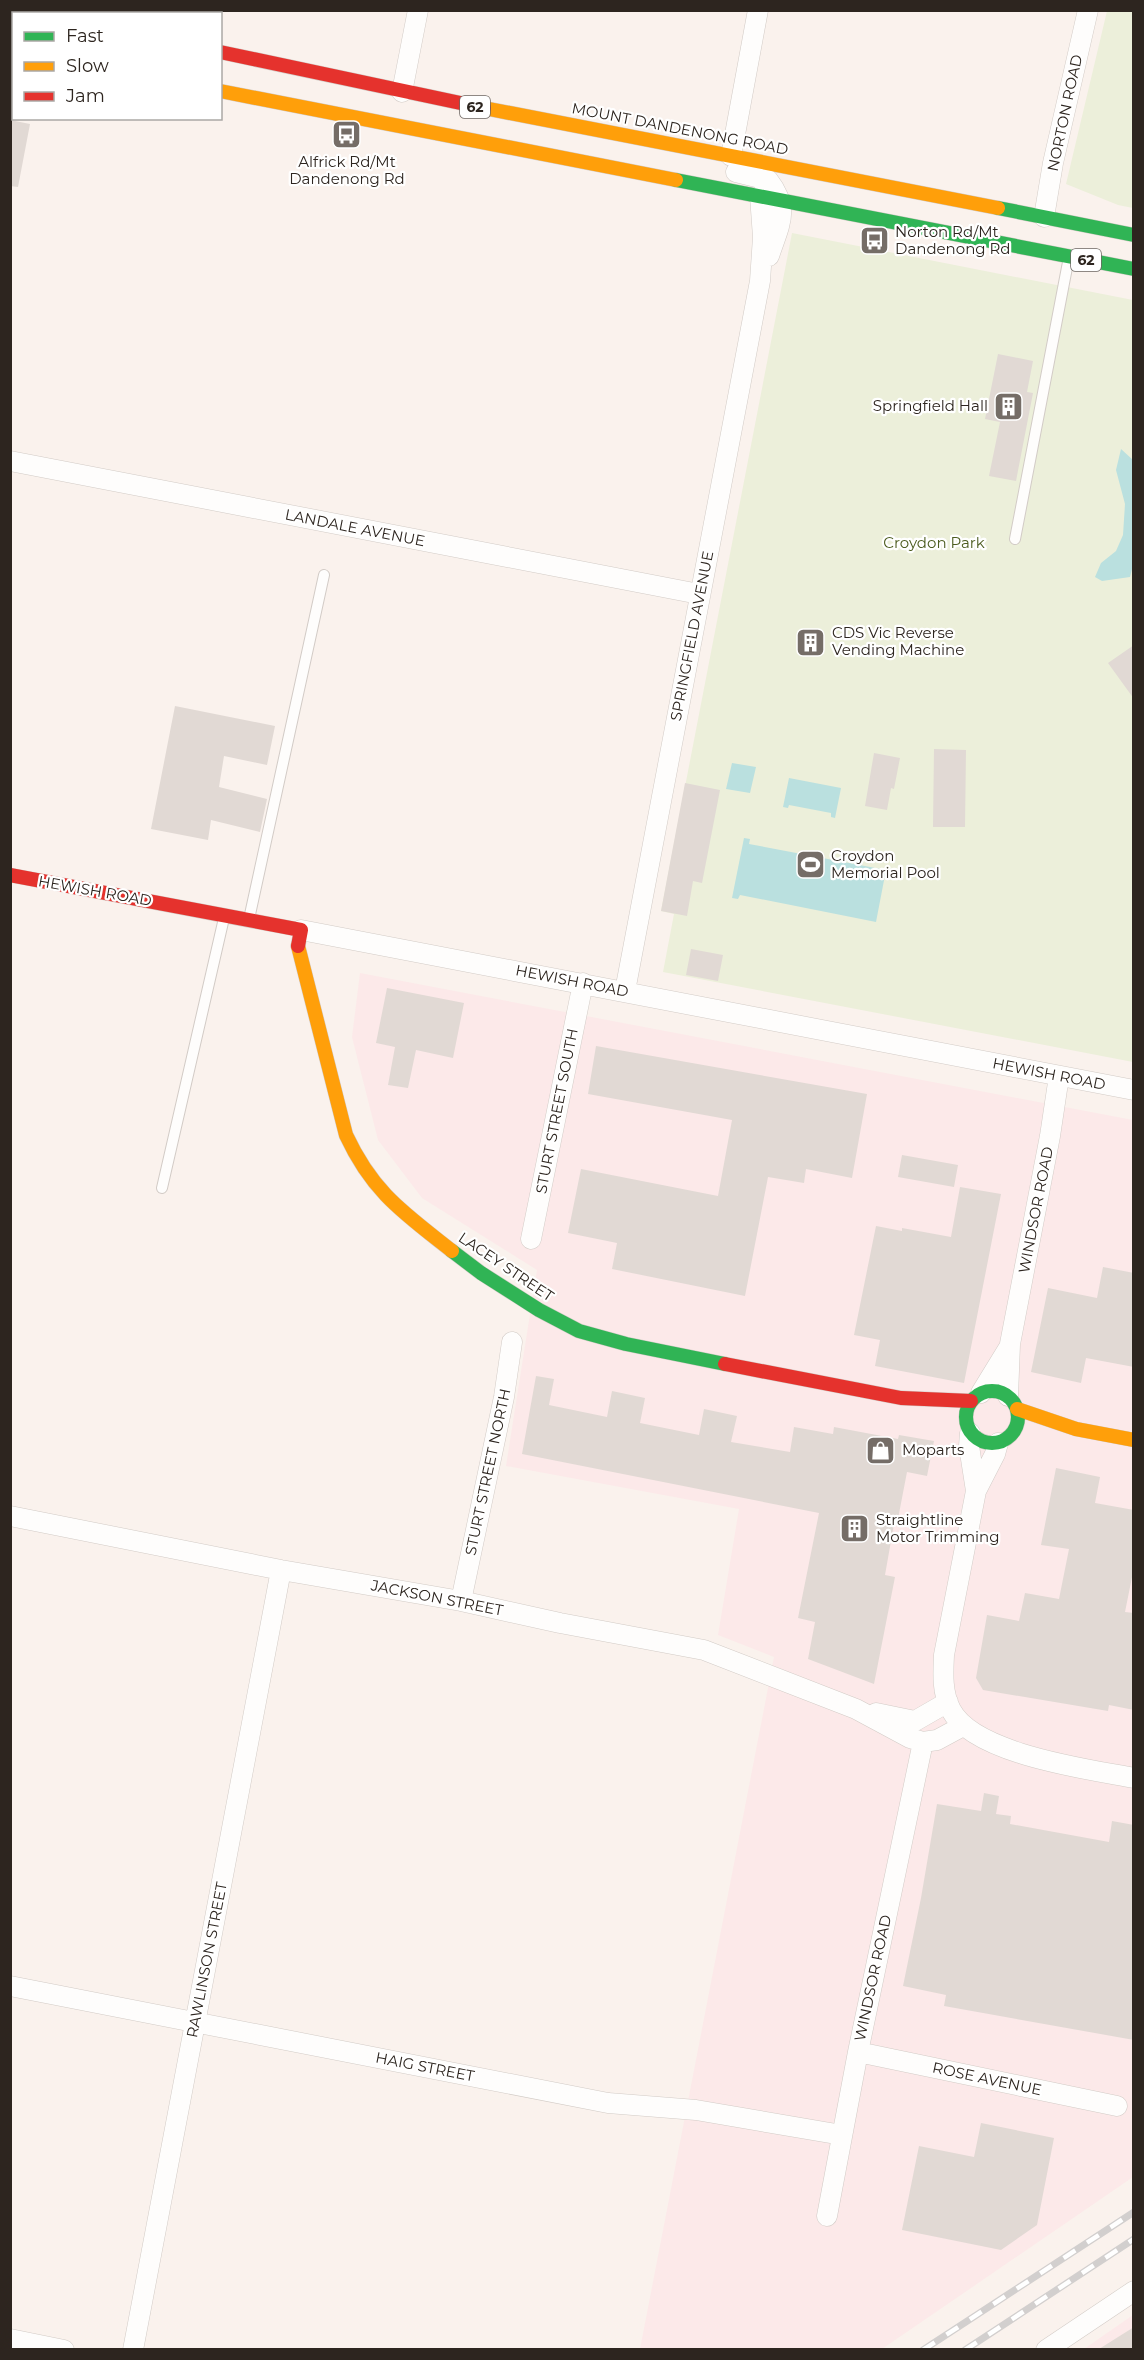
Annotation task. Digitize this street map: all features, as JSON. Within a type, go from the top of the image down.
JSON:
[{"type":"main road","name":"MOUNT DANDENONG ROAD","points":[[222,53],[399,108],[760,196],[1041,234],[1134,235]]},
{"type":"main road","name":"MOUNT DANDENONG ROAD","points":[[222,91],[399,108],[618,134],[731,156],[1041,234],[1069,257],[1134,269]]},
{"type":"main road","name":"HEWISH ROAD","points":[[10,875],[301,930]]},
{"type":"main road","name":"LACEY STREET","points":[[301,930],[298,948],[346,1135],[358,1161],[379,1190],[481,1273],[539,1311],[579,1331],[626,1344],[901,1398],[976,1397]]},
{"type":"main road","points":[[968,1429],[965,1417],[976,1397],[995,1391],[1012,1403],[1076,1429],[1134,1440]]},
{"type":"main road","name":"LACEY STREET","points":[[901,1398],[929,1411]]},
{"type":"main road","points":[[948,1420],[968,1429],[983,1442],[1012,1437],[1018,1423],[1012,1403]]},
{"type":"main road","points":[[1040,1433],[1076,1429]]},
{"type":"street","points":[[399,108],[418,10]]},
{"type":"street","points":[[731,156],[758,10]]},
{"type":"street","name":"NORTON ROAD","points":[[1041,234],[1053,163],[1088,10]]},
{"type":"street","points":[[618,134],[709,165],[768,180],[781,200]]},
{"type":"street","name":"SPRINGFIELD AVENUE","points":[[625,991],[760,281],[763,237],[760,196]]},
{"type":"street","name":"SPRINGFIELD AVENUE","points":[[760,281],[781,219],[781,200]]},
{"type":"street","name":"LANDALE AVENUE","points":[[10,461],[699,594]]},
{"type":"street","name":"HEWISH ROAD","points":[[301,930],[583,982],[1134,1090]]},
{"type":"street","name":"STURT STREET SOUTH","points":[[531,1239],[583,982]]},
{"type":"street","name":"WINDSOR ROAD","points":[[1012,1403],[1010,1344],[1050,1136],[1059,1076]]},
{"type":"street","name":"STURT STREET NORTH","points":[[461,1601],[504,1397],[512,1342]]},
{"type":"street","name":"WINDSOR ROAD","points":[[976,1397],[1010,1344]]},
{"type":"street","points":[[968,1429],[975,1491]]},
{"type":"street","points":[[1012,1437],[995,1454],[975,1491],[944,1655],[942,1680],[948,1702],[952,1712],[963,1726],[978,1737],[996,1745],[1066,1765],[1134,1778]]},
{"type":"street","name":"JACKSON STREET","points":[[10,1516],[281,1570],[461,1601],[704,1650],[856,1708]]},
{"type":"street","name":"RAWLINSON STREET","points":[[133,2349],[281,1570]]},
{"type":"street","points":[[856,1708],[915,1721],[948,1702]]},
{"type":"street","points":[[856,1708],[910,1738],[923,1742],[937,1740],[963,1726]]},
{"type":"street","name":"WINDSOR ROAD","points":[[827,2216],[858,2052],[923,1742]]},
{"type":"street","name":"HAIG STREET","points":[[10,1986],[608,2103],[696,2110],[842,2135]]},
{"type":"street","name":"ROSE AVENUE","points":[[858,2052],[1117,2106]]},
{"type":"street","points":[[1046,2349],[1134,2291]]},
{"type":"street","points":[[10,2339],[64,2349]]},
{"type":"lane","points":[[1015,539],[1069,257]]},
{"type":"lane","points":[[249,919],[324,575]]},
{"type":"lane","points":[[162,1188],[225,915]]},
{"type":"shaded area","points":[[360,973],[1133,1120],[1133,2177],[882,2349],[640,2349],[774,1657],[718,1635],[739,1509],[506,1466],[537,1270],[422,1198],[378,1140],[352,1037]]},
{"type":"shaded area","points":[[1133,2315],[1133,2349],[1084,2349]]},
{"type":"green space","points":[[1107,11],[1133,11],[1133,208],[1118,205],[1066,184]]},
{"type":"green space","name":"Croydon Park","points":[[792,233],[1133,300],[1133,1062],[663,972],[674,914],[661,911]]},
{"type":"water","points":[[1121,449],[1133,460],[1133,565],[1130,577],[1102,581],[1095,577],[1101,563],[1116,551],[1123,535],[1125,504],[1116,470]]},
{"type":"water","points":[[732,763],[756,767],[750,793],[726,789]]},
{"type":"water","points":[[789,778],[841,788],[835,818],[831,817],[831,813],[789,805],[788,808],[783,807]]},
{"type":"water","points":[[744,838],[750,839],[749,844],[886,870],[876,922],[740,895],[738,899],[732,898]]},
{"type":"building","points":[[10,120],[30,124],[18,187],[10,186]]},
{"type":"building","name":"Springfield Hall","points":[[998,354],[1033,361],[1027,392],[1033,393],[1016,481],[989,476],[1000,422],[985,419]]},
{"type":"building","points":[[1134,645],[1134,699],[1108,663]]},
{"type":"building","points":[[175,706],[275,726],[267,765],[224,756],[219,787],[267,799],[260,832],[211,820],[208,840],[151,829]]},
{"type":"building","points":[[934,749],[966,750],[965,827],[933,827]]},
{"type":"building","points":[[874,753],[900,758],[887,810],[865,806]]},
{"type":"building","points":[[685,783],[720,790],[702,883],[693,881],[687,916],[661,911]]},
{"type":"building","points":[[691,949],[723,955],[718,981],[686,975]]},
{"type":"building","points":[[387,988],[464,1003],[453,1058],[416,1050],[408,1088],[388,1085],[395,1047],[376,1043]]},
{"type":"building","points":[[596,1046],[867,1094],[852,1178],[806,1169],[804,1183],[768,1177],[745,1296],[612,1269],[617,1243],[568,1233],[581,1169],[718,1196],[732,1120],[588,1094]]},
{"type":"building","points":[[902,1155],[958,1165],[954,1187],[898,1177]]},
{"type":"building","points":[[960,1187],[1001,1194],[964,1383],[875,1366],[880,1340],[854,1335],[876,1226],[951,1237]]},
{"type":"building","points":[[1103,1267],[1134,1273],[1134,1367],[1086,1358],[1081,1383],[1031,1372],[1048,1288],[1097,1298]]},
{"type":"building","points":[[536,1376],[554,1379],[549,1405],[607,1417],[612,1391],[645,1398],[640,1423],[699,1435],[704,1409],[737,1416],[731,1442],[790,1452],[794,1427],[833,1434],[834,1427],[898,1439],[899,1435],[934,1441],[927,1476],[907,1472],[897,1524],[894,1524],[885,1575],[895,1577],[874,1684],[808,1659],[815,1622],[798,1618],[819,1513],[522,1454]]},
{"type":"building","points":[[1056,1468],[1100,1477],[1095,1503],[1134,1510],[1134,1567],[1125,1612],[1134,1613],[1134,1710],[1109,1705],[1108,1711],[983,1690],[976,1678],[987,1615],[1019,1621],[1025,1593],[1059,1599],[1069,1549],[1041,1545]]},
{"type":"building","points":[[984,1793],[999,1796],[996,1814],[1011,1816],[1010,1824],[1109,1842],[1112,1821],[1134,1825],[1134,2040],[944,2006],[946,1995],[903,1986],[937,1804],[981,1811]]},
{"type":"building","points":[[981,2123],[1054,2138],[1037,2225],[1001,2250],[902,2230],[919,2146],[974,2157]]},
{"type":"building","points":[[1134,2327],[1134,2349],[1099,2349]]},
{"type":"railway","points":[[923,2350],[1134,2212]]},
{"type":"railway","points":[[965,2350],[1134,2239]]},
{"type":"traffic: fast","points":[[25,10],[32,12]]},
{"type":"traffic: fast","points":[[676,180],[1134,269]]},
{"type":"traffic: fast","points":[[998,208],[1134,235]]},
{"type":"traffic: fast","points":[[452,1251],[481,1273],[539,1310],[579,1331],[626,1344],[725,1364]]},
{"type":"traffic: fast","points":[[987,1391],[997,1391],[1011,1398],[1018,1417],[1011,1436],[997,1443],[987,1443],[977,1439],[970,1432],[966,1422],[966,1412],[970,1402],[977,1395],[987,1391]]},
{"type":"traffic: slow","points":[[222,91],[676,180]]},
{"type":"traffic: slow","points":[[484,108],[998,208]]},
{"type":"traffic: slow","points":[[298,946],[346,1135],[356,1155],[391,1200],[452,1251]]},
{"type":"traffic: slow","points":[[1017,1409],[1076,1429],[1134,1440]]},
{"type":"traffic: jam","points":[[222,52],[484,108]]},
{"type":"traffic: jam","points":[[10,875],[301,930],[298,946]]},
{"type":"traffic: jam","points":[[725,1364],[901,1398],[971,1401]]},
{"type":"place","name":"Alfrick Rd/Mt Dandenong Rd","points":[[347,135]]},
{"type":"place","name":"Norton Rd/Mt Dandenong Rd","points":[[874,241]]},
{"type":"place","name":"Springfield Hall","points":[[1009,406]]},
{"type":"place","name":"CDS Vic Reverse Vending Machine","points":[[811,642]]},
{"type":"place","name":"Croydon Memorial Pool","points":[[810,865]]},
{"type":"place","name":"Moparts","points":[[881,1450]]},
{"type":"place","name":"Straightline Motor Trimming","points":[[855,1529]]}]
